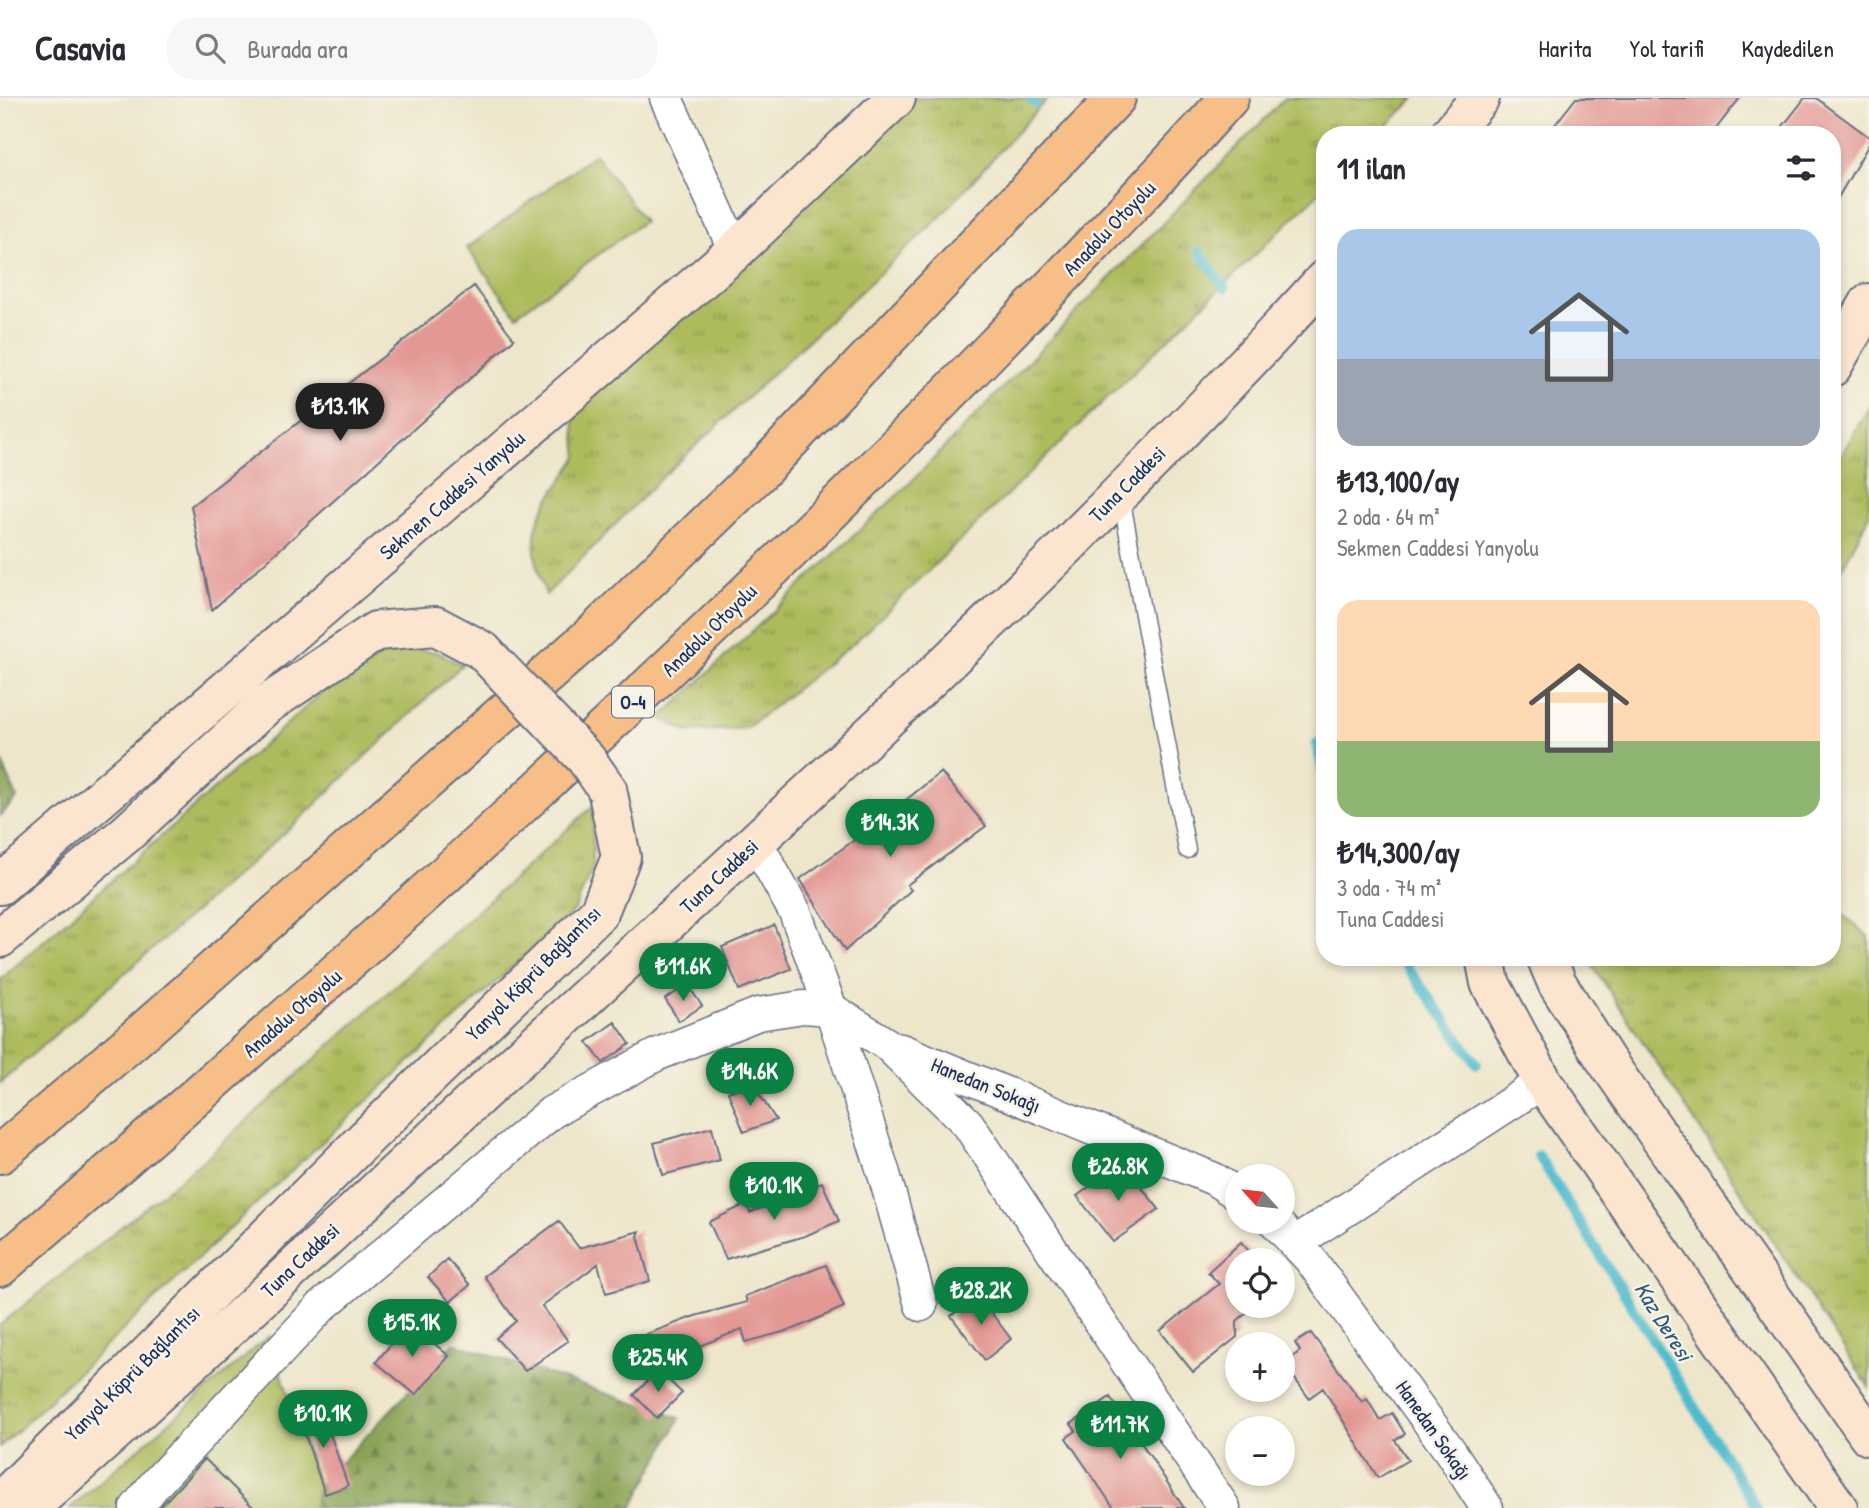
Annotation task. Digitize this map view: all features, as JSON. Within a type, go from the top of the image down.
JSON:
[{"type":"highway","points":[[0,1154],[144,1031],[596,631],[763,469],[1116,98]]},
{"type":"highway","name":"Anadolu Otoyolu","points":[[0,1267],[438,884],[671,667],[888,456],[1166,170],[1229,98]]},
{"type":"main road","name":"Sekmen Caddesi Yanyolu","points":[[0,885],[735,251],[896,98]]},
{"type":"main road","points":[[1457,126],[1480,98]]},
{"type":"main road","name":"Tuna Caddesi","points":[[29,1508],[139,1412],[319,1242],[757,842],[995,615],[1251,360],[1316,289]]},
{"type":"main road","points":[[1841,351],[1869,303]]},
{"type":"main road","name":"Yanyol Köprü Bağlantısı","points":[[0,938],[126,834],[266,705],[376,631],[436,626],[484,651],[586,759],[607,789],[621,858],[599,912],[367,1137],[0,1503]]},
{"type":"main road","points":[[1487,966],[1490,983],[1543,1082],[1838,1508]]},
{"type":"main road","points":[[1550,966],[1557,983],[1605,1059],[1869,1436]]},
{"type":"street","points":[[666,98],[735,251]]},
{"type":"street","points":[[757,842],[795,912],[831,1009],[884,1174],[921,1305]]},
{"type":"street","points":[[136,1508],[155,1484],[322,1306],[552,1112],[656,1055],[758,1014],[803,1007],[831,1009],[888,1045],[968,1124],[1224,1508]]},
{"type":"street","name":"Hanedan Sokağı","points":[[888,1045],[1225,1187]]},
{"type":"street","points":[[1295,1226],[1543,1082]]},
{"type":"street","name":"Hanedan Sokağı","points":[[1287,1234],[1310,1259],[1450,1451],[1487,1508]]},
{"type":"lane","points":[[1119,491],[1187,850]]},
{"type":"green space","points":[[899,98],[1048,98],[938,219],[654,485],[546,595],[535,552],[535,536],[538,521],[553,492],[578,457],[572,407]]},
{"type":"green space","points":[[1285,98],[1415,98],[1387,126],[1316,126],[1316,196],[855,642],[747,728],[688,732],[660,718],[911,482]]},
{"type":"green space","points":[[595,154],[644,221],[516,315],[467,248]]},
{"type":"green space","points":[[1869,407],[1869,515],[1841,571],[1841,455]]},
{"type":"green space","points":[[396,647],[437,652],[462,665],[298,821],[0,1083],[0,980],[335,681]]},
{"type":"green space","points":[[0,757],[17,798],[0,816]]},
{"type":"green space","points":[[593,806],[593,867],[575,909],[248,1211],[0,1447],[0,1325],[206,1158]]},
{"type":"green space","points":[[1841,914],[1869,937],[1869,1387],[1593,966],[1841,966]]},
{"type":"green space","points":[[269,1336],[319,1487],[313,1508],[70,1508]]},
{"type":"green space","points":[[454,1343],[680,1418],[632,1508],[313,1508],[319,1486]]},
{"type":"building","points":[[1576,98],[1740,98],[1718,126],[1554,126]]},
{"type":"building","points":[[1805,98],[1816,98],[1869,137],[1869,144],[1841,192],[1841,126],[1783,126]]},
{"type":"building","points":[[474,286],[514,339],[212,610],[191,506]]},
{"type":"building","points":[[941,772],[986,826],[907,885],[911,890],[845,951],[800,879],[867,831]]},
{"type":"building","points":[[774,925],[791,969],[739,990],[722,947]]},
{"type":"building","points":[[688,985],[702,1006],[679,1021],[665,999]]},
{"type":"building","points":[[615,1022],[630,1044],[603,1063],[587,1042]]},
{"type":"building","points":[[752,1083],[776,1120],[744,1132],[728,1092]]},
{"type":"building","points":[[712,1127],[720,1160],[663,1175],[654,1143]]},
{"type":"building","points":[[1122,1163],[1159,1209],[1113,1242],[1077,1196]]},
{"type":"building","points":[[822,1182],[839,1221],[805,1236],[726,1259],[709,1222],[746,1204],[750,1213]]},
{"type":"building","points":[[559,1221],[579,1248],[640,1231],[638,1236],[650,1281],[606,1293],[598,1264],[542,1306],[568,1341],[525,1371],[496,1338],[516,1321],[484,1276]]},
{"type":"building","points":[[1241,1242],[1246,1248],[1234,1248]]},
{"type":"building","points":[[1225,1257],[1225,1318],[1241,1318],[1237,1321],[1237,1332],[1225,1332],[1225,1347],[1193,1372],[1160,1331],[1219,1284],[1208,1272]]},
{"type":"building","points":[[447,1259],[470,1285],[450,1302],[428,1277]]},
{"type":"building","points":[[826,1265],[844,1307],[794,1329],[746,1342],[742,1329],[658,1363],[647,1334],[695,1316],[747,1302],[745,1296]]},
{"type":"building","points":[[978,1295],[1011,1339],[985,1360],[951,1316]]},
{"type":"building","points":[[409,1322],[449,1356],[416,1395],[376,1362]]},
{"type":"building","points":[[1311,1333],[1362,1402],[1367,1399],[1380,1420],[1392,1413],[1405,1434],[1395,1440],[1408,1460],[1378,1478],[1323,1388],[1309,1398],[1295,1379],[1295,1355],[1300,1351],[1295,1343]]},
{"type":"building","points":[[658,1370],[682,1393],[657,1418],[634,1395]]},
{"type":"building","points":[[1110,1397],[1184,1508],[1114,1508],[1066,1438],[1076,1431],[1071,1424]]},
{"type":"building","points":[[320,1405],[348,1486],[325,1494],[298,1414]]},
{"type":"building","points":[[205,1459],[254,1508],[159,1508]]},
{"type":"waterway","name":"Kaz Deresi","points":[[1030,98],[1036,104]]},
{"type":"waterway","name":"Kaz Deresi","points":[[1199,251],[1225,288]]},
{"type":"waterway","name":"Kaz Deresi","points":[[1406,966],[1477,1064]]},
{"type":"waterway","name":"Kaz Deresi","points":[[1538,1155],[1757,1508]]}]
